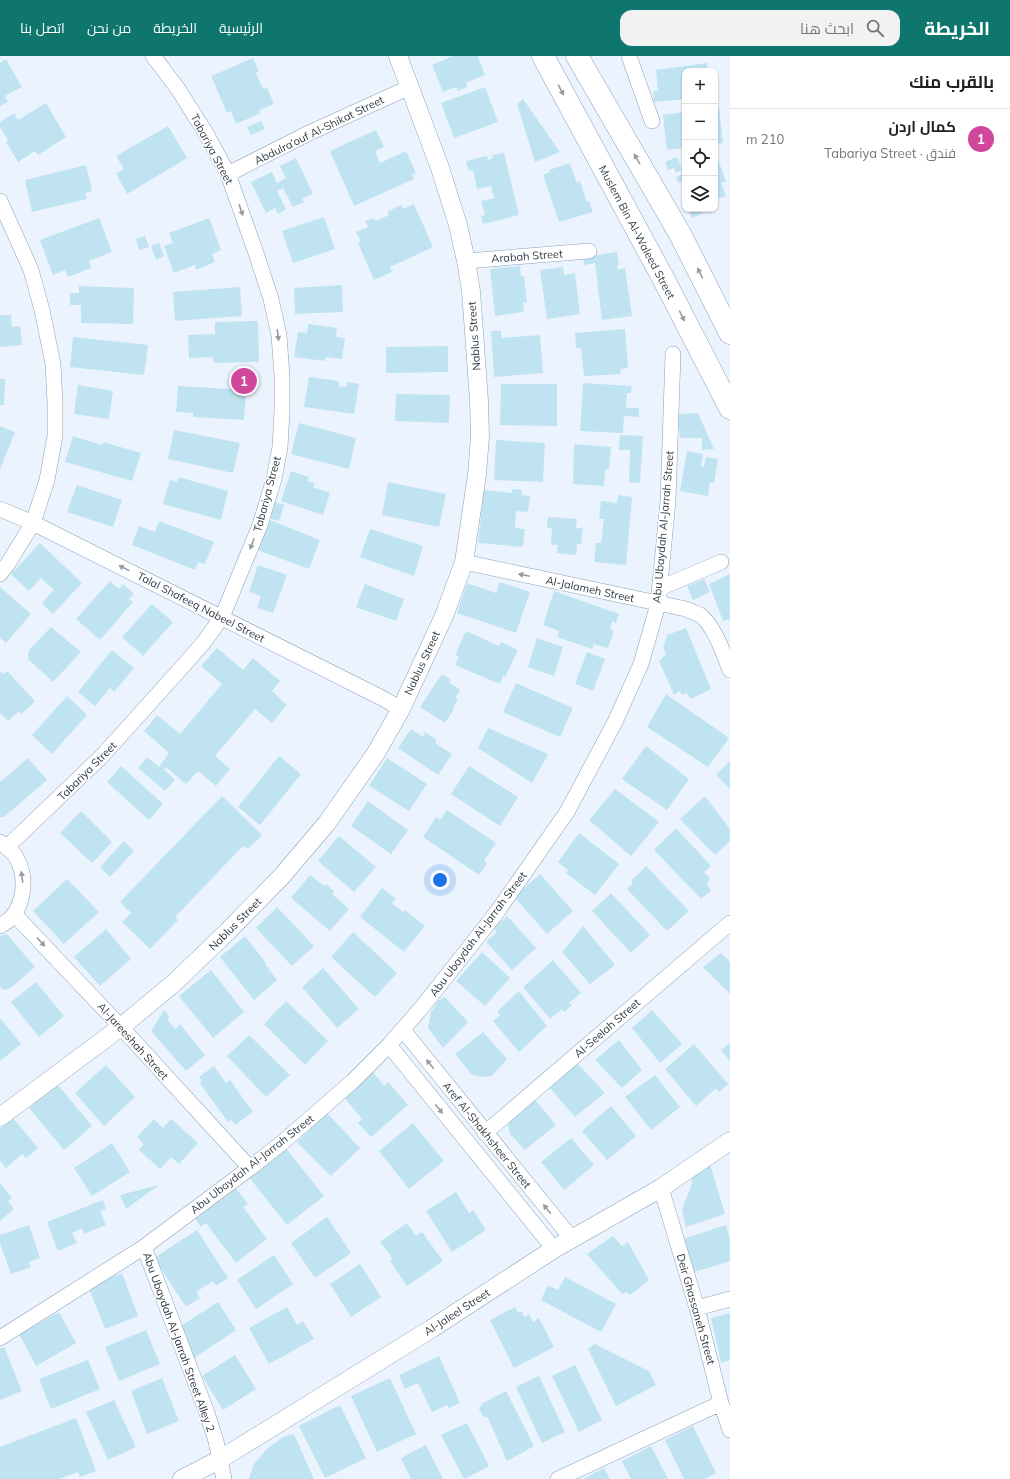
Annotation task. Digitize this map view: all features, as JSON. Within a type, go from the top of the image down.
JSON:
[{"type":"highway","name":"Muslem Bin Al-Waleed Street","points":[[543,56],[663,278],[730,408]]},
{"type":"highway","points":[[577,56],[680,234],[730,333]]},
{"type":"street","name":"Tabariya Street","points":[[4,845],[102,756],[184,666],[222,617],[260,525],[272,486],[280,447],[282,376],[279,334],[271,299],[228,174],[207,135],[178,89],[153,56]]},
{"type":"street","name":"Nablus Street","points":[[0,1117],[121,1027],[174,983],[281,877],[327,823],[376,753],[401,709],[444,616],[464,562],[477,475],[480,436],[479,401],[471,291],[458,225],[440,168],[398,56]]},
{"type":"street","points":[[629,56],[652,121]]},
{"type":"street","name":"Abdulra’ouf Al-Shikat Street","points":[[228,174],[309,133],[410,87]]},
{"type":"street","points":[[0,201],[31,270],[42,310],[53,364],[55,403],[55,436],[48,480],[33,523],[0,574]]},
{"type":"street","name":"Arabah Street","points":[[466,261],[588,251]]},
{"type":"street","name":"Abu Ubaydah Al-Jarrah Street","points":[[0,1338],[144,1247],[283,1142],[353,1081],[403,1030],[497,912],[567,812],[615,722],[640,664],[658,604],[668,501],[673,354]]},
{"type":"street","name":"Talal Shafeeq Nabeel Street","points":[[0,509],[33,523],[222,617],[401,709]]},
{"type":"street","name":"Al-Jalameh Street","points":[[464,562],[686,609],[701,616],[708,624],[715,635],[730,670]]},
{"type":"street","points":[[660,588],[720,562]]},
{"type":"street","points":[[0,926],[14,914],[20,903],[24,879],[21,867],[15,856],[4,845]]},
{"type":"street","name":"Al-Jareeshah Street","points":[[14,914],[121,1027],[250,1168]]},
{"type":"street","name":"Al-Seelah Street","points":[[485,1133],[730,923]]},
{"type":"street","name":"Aref Al-Shakhsheer Street","points":[[403,1030],[572,1239]]},
{"type":"street","name":"Aref Al-Shakhsheer Street","points":[[389,1045],[554,1249]]},
{"type":"street","name":"Al-Jaleel Street","points":[[182,1479],[219,1460],[431,1329],[554,1249],[661,1188],[730,1141]]},
{"type":"street","name":"Deir Ghassaneh Street","points":[[661,1188],[697,1308],[721,1403],[730,1430]]},
{"type":"street","name":"Abu Ubaydah Al-Jarrah Street Alley 2","points":[[144,1247],[207,1413],[216,1441],[224,1479]]},
{"type":"street","points":[[697,1308],[730,1299]]},
{"type":"street","points":[[558,1479],[721,1403]]},
{"type":"building","points":[[453,56],[478,56],[485,75],[466,83],[467,87],[458,91],[456,87],[443,92],[432,65]]},
{"type":"building","points":[[253,58],[259,71],[256,73],[263,89],[267,88],[274,104],[259,110],[261,113],[236,124],[231,111],[227,113],[211,76]]},
{"type":"building","points":[[6,59],[22,87],[5,96],[8,102],[0,106],[0,63]]},
{"type":"building","points":[[707,63],[708,68],[682,68],[682,99],[654,102],[653,91],[658,91],[656,70]]},
{"type":"building","points":[[485,87],[498,122],[454,138],[441,103]]},
{"type":"building","points":[[523,99],[560,152],[535,162],[517,104]]},
{"type":"building","points":[[46,103],[66,137],[38,155],[35,151],[18,162],[6,142],[8,140],[0,127],[0,122],[14,113],[18,120]]},
{"type":"building","points":[[718,108],[723,143],[718,144],[718,140]]},
{"type":"building","points":[[682,112],[682,148],[667,150],[663,115]]},
{"type":"building","points":[[261,121],[265,129],[251,135],[247,127]]},
{"type":"building","points":[[168,126],[187,158],[127,194],[116,174],[124,169],[116,156]]},
{"type":"building","points":[[376,130],[384,147],[375,151],[380,163],[406,151],[416,173],[412,175],[414,179],[354,206],[330,151]]},
{"type":"building","points":[[504,153],[519,215],[483,224],[481,216],[485,215],[481,201],[494,198],[491,186],[477,189],[473,170],[469,171],[466,161],[487,156],[488,160],[493,158],[492,155]]},
{"type":"building","points":[[677,157],[682,172],[681,170],[676,173],[674,168],[668,170],[665,162]]},
{"type":"building","points":[[296,158],[313,194],[302,199],[304,202],[293,207],[283,188],[277,191],[286,209],[278,214],[275,208],[266,213],[251,182],[272,172],[277,183],[286,178],[280,166]]},
{"type":"building","points":[[718,160],[726,181],[721,183],[726,196],[718,199]]},
{"type":"building","points":[[570,163],[577,183],[580,181],[587,202],[589,201],[593,212],[559,222],[543,175],[550,172],[549,170]]},
{"type":"building","points":[[86,165],[92,191],[85,193],[87,199],[32,212],[25,180]]},
{"type":"building","points":[[682,174],[682,181],[678,183],[676,177]]},
{"type":"building","points":[[414,204],[433,247],[390,267],[392,272],[374,280],[358,243],[361,242],[356,232],[368,227],[365,221],[374,218],[376,221],[389,215],[387,212],[401,205],[403,209]]},
{"type":"building","points":[[689,212],[705,212],[692,218]]},
{"type":"building","points":[[324,217],[335,249],[293,263],[282,231]]},
{"type":"building","points":[[99,218],[112,252],[89,261],[91,268],[68,277],[65,270],[53,275],[40,240]]},
{"type":"building","points":[[209,218],[221,250],[212,254],[215,262],[196,270],[195,265],[174,273],[164,246],[173,243],[169,233]]},
{"type":"building","points":[[145,236],[149,247],[139,250],[136,239]]},
{"type":"building","points":[[159,243],[164,256],[156,260],[151,246]]},
{"type":"building","points":[[617,252],[619,265],[617,266],[618,270],[625,268],[632,316],[602,320],[595,263],[584,265],[583,257]]},
{"type":"building","points":[[520,266],[521,276],[524,276],[527,302],[523,303],[524,312],[495,316],[490,269]]},
{"type":"building","points":[[563,267],[564,275],[575,273],[580,314],[547,319],[540,270]]},
{"type":"building","points":[[342,285],[343,312],[295,314],[294,288]]},
{"type":"building","points":[[79,286],[134,288],[133,324],[81,323],[81,305],[70,305],[70,293],[79,293]]},
{"type":"building","points":[[240,287],[242,316],[175,321],[173,292]]},
{"type":"building","points":[[0,315],[11,315],[12,327],[20,326],[22,345],[0,347]]},
{"type":"building","points":[[258,321],[259,362],[215,363],[212,357],[189,358],[188,335],[215,334],[215,322]]},
{"type":"building","points":[[308,324],[337,328],[336,337],[345,338],[342,359],[326,357],[325,361],[294,357],[298,332],[307,333]]},
{"type":"building","points":[[625,329],[628,368],[620,369],[621,374],[584,376],[581,348],[576,348],[575,333]]},
{"type":"building","points":[[491,331],[501,331],[501,338],[540,335],[543,373],[494,377]]},
{"type":"building","points":[[73,337],[148,345],[144,375],[70,367]]},
{"type":"building","points":[[448,346],[448,372],[386,373],[386,347]]},
{"type":"building","points":[[309,377],[339,381],[339,386],[346,387],[347,382],[359,384],[354,414],[304,407]]},
{"type":"building","points":[[0,379],[5,379],[4,405],[0,405]]},
{"type":"building","points":[[583,383],[632,386],[631,393],[627,393],[626,408],[639,408],[639,417],[624,416],[623,433],[580,431]]},
{"type":"building","points":[[501,384],[557,384],[557,426],[500,425]]},
{"type":"building","points":[[78,385],[113,391],[109,419],[74,414]]},
{"type":"building","points":[[178,386],[246,390],[244,420],[193,417],[193,413],[176,412]]},
{"type":"building","points":[[396,394],[450,395],[449,423],[395,421]]},
{"type":"building","points":[[698,413],[714,449],[702,450],[702,438],[680,438],[678,414]]},
{"type":"building","points":[[299,423],[356,438],[349,469],[291,454]]},
{"type":"building","points":[[0,426],[15,432],[0,469]]},
{"type":"building","points":[[174,430],[240,443],[233,473],[168,459]]},
{"type":"building","points":[[620,435],[643,436],[640,483],[629,482],[630,450],[619,450]]},
{"type":"building","points":[[73,436],[102,445],[103,442],[141,453],[132,481],[65,462]]},
{"type":"building","points":[[496,440],[545,443],[543,482],[494,480]]},
{"type":"building","points":[[574,444],[611,447],[609,469],[605,469],[604,486],[573,484]]},
{"type":"building","points":[[687,451],[703,454],[701,466],[704,467],[706,457],[718,459],[714,483],[710,482],[708,496],[680,491]]},
{"type":"building","points":[[291,471],[309,477],[307,481],[315,483],[313,487],[330,493],[323,515],[281,501]]},
{"type":"building","points":[[178,477],[228,491],[221,520],[163,504],[170,480],[177,482]]},
{"type":"building","points":[[388,482],[446,494],[439,527],[382,515]]},
{"type":"building","points":[[77,485],[122,500],[113,527],[67,512]]},
{"type":"building","points":[[512,489],[522,490],[522,495],[530,496],[528,512],[516,511],[515,528],[525,529],[523,547],[478,543],[484,490],[512,493]]},
{"type":"building","points":[[618,495],[632,497],[626,565],[594,562],[596,543],[601,543],[604,519],[599,519],[601,501],[617,503]]},
{"type":"building","points":[[270,500],[284,505],[279,521],[265,517]]},
{"type":"building","points":[[548,517],[577,519],[576,528],[583,528],[581,544],[577,544],[576,555],[557,553],[558,545],[551,545],[552,528],[547,528]]},
{"type":"building","points":[[267,519],[320,540],[309,569],[255,549]]},
{"type":"building","points":[[159,521],[214,542],[205,564],[198,562],[195,570],[132,545],[139,526],[155,532]]},
{"type":"building","points":[[370,529],[423,546],[414,576],[360,557]]},
{"type":"building","points":[[40,543],[82,583],[53,614],[42,603],[54,590],[41,578],[29,591],[11,574]]},
{"type":"building","points":[[258,565],[287,575],[273,613],[257,608],[261,596],[249,592]]},
{"type":"building","points":[[730,574],[730,619],[723,621],[709,584]]},
{"type":"building","points":[[704,579],[710,592],[693,600],[687,586]]},
{"type":"building","points":[[110,581],[119,589],[123,584],[134,594],[129,599],[133,602],[100,640],[76,619]]},
{"type":"building","points":[[500,582],[530,592],[516,633],[457,613],[467,583],[496,593]]},
{"type":"building","points":[[365,584],[404,599],[396,621],[356,607]]},
{"type":"building","points":[[0,587],[31,614],[6,643],[0,638]]},
{"type":"building","points":[[554,591],[619,614],[616,623],[612,621],[610,629],[614,631],[608,648],[594,644],[592,649],[557,637],[559,631],[543,625]]},
{"type":"building","points":[[152,604],[173,622],[143,656],[122,637]]},
{"type":"building","points":[[51,627],[81,652],[53,682],[28,659],[29,650]]},
{"type":"building","points":[[686,628],[711,689],[691,699],[687,693],[682,695],[680,691],[674,695],[659,661],[666,654],[663,648],[667,635]]},
{"type":"building","points":[[466,631],[499,646],[501,642],[518,650],[500,684],[455,665],[459,657],[455,655]]},
{"type":"building","points":[[537,638],[563,647],[554,676],[528,667]]},
{"type":"building","points":[[217,648],[243,670],[253,658],[280,681],[272,691],[287,705],[272,723],[255,709],[215,756],[230,769],[216,786],[198,771],[186,784],[166,767],[164,770],[175,780],[165,791],[138,768],[147,757],[159,767],[169,753],[144,731],[157,715],[180,734],[222,684],[201,666]]},
{"type":"building","points":[[112,650],[134,668],[114,692],[110,688],[95,706],[78,692]]},
{"type":"building","points":[[587,652],[605,659],[593,691],[575,684]]},
{"type":"building","points":[[0,671],[3,674],[7,671],[35,701],[22,714],[19,711],[8,721],[0,713]]},
{"type":"building","points":[[442,674],[451,680],[449,682],[460,690],[455,698],[458,700],[453,708],[454,709],[445,723],[420,707]]},
{"type":"building","points":[[516,683],[573,708],[560,737],[503,712]]},
{"type":"building","points":[[666,694],[729,738],[708,767],[647,727]]},
{"type":"building","points":[[67,696],[87,715],[52,754],[32,735]]},
{"type":"building","points":[[488,728],[548,754],[532,783],[478,748]]},
{"type":"building","points":[[411,729],[423,737],[425,732],[437,740],[435,743],[452,754],[438,775],[398,748]]},
{"type":"building","points":[[646,746],[689,779],[667,810],[622,779]]},
{"type":"building","points":[[279,756],[301,774],[260,825],[238,807]]},
{"type":"building","points":[[28,758],[47,780],[4,817],[0,817],[0,782]]},
{"type":"building","points":[[387,758],[427,784],[409,811],[369,786]]},
{"type":"building","points":[[730,761],[730,789],[716,775]]},
{"type":"building","points":[[121,766],[163,804],[149,820],[107,782]]},
{"type":"building","points":[[469,766],[518,797],[500,826],[451,794]]},
{"type":"building","points":[[615,789],[659,822],[631,856],[589,820]]},
{"type":"building","points":[[222,796],[262,835],[248,849],[243,846],[175,917],[178,920],[150,949],[122,922],[131,913],[120,902]]},
{"type":"building","points":[[705,796],[730,829],[730,841],[715,855],[680,819]]},
{"type":"building","points":[[368,801],[408,830],[391,854],[351,826]]},
{"type":"building","points":[[447,810],[496,843],[484,861],[487,863],[479,875],[423,837],[436,817],[440,820]]},
{"type":"building","points":[[81,811],[112,842],[92,863],[60,833]]},
{"type":"building","points":[[676,828],[711,866],[704,872],[710,878],[707,884],[711,891],[701,899],[654,850]]},
{"type":"building","points":[[579,833],[619,864],[595,895],[566,873],[568,870],[558,862]]},
{"type":"building","points":[[339,836],[376,867],[354,892],[318,861]]},
{"type":"building","points":[[124,841],[134,851],[110,877],[100,867]]},
{"type":"building","points":[[646,866],[689,911],[667,931],[627,889],[633,883],[631,881]]},
{"type":"building","points":[[540,874],[573,911],[547,934],[514,897]]},
{"type":"building","points":[[310,875],[324,886],[326,884],[334,891],[332,894],[349,909],[330,931],[291,898]]},
{"type":"building","points":[[67,879],[99,912],[64,944],[33,911]]},
{"type":"building","points":[[382,888],[396,899],[392,903],[403,912],[405,910],[425,926],[404,952],[360,917]]},
{"type":"building","points":[[611,893],[650,935],[631,953],[592,911]]},
{"type":"building","points":[[277,907],[314,946],[292,966],[256,928]]},
{"type":"building","points":[[507,916],[536,948],[512,970],[486,942],[497,932],[493,928]]},
{"type":"building","points":[[583,926],[615,965],[590,984],[562,952]]},
{"type":"building","points":[[106,929],[131,959],[100,986],[74,957]]},
{"type":"building","points":[[353,932],[397,973],[375,997],[331,957]]},
{"type":"building","points":[[7,934],[35,967],[9,989],[3,990],[0,987],[0,936]]},
{"type":"building","points":[[245,936],[277,980],[254,1000],[220,957]]},
{"type":"building","points":[[482,952],[510,978],[485,1006],[456,981]]},
{"type":"building","points":[[721,953],[730,962],[730,994],[703,967]]},
{"type":"building","points":[[553,960],[581,993],[569,1003],[572,1005],[564,1012],[562,1009],[550,1019],[523,987]]},
{"type":"building","points":[[323,968],[359,1009],[337,1028],[302,987]]},
{"type":"building","points":[[211,970],[244,1012],[213,1038],[179,996]]},
{"type":"building","points":[[36,982],[64,1016],[39,1037],[11,1002]]},
{"type":"building","points":[[519,991],[547,1026],[519,1052],[493,1021],[500,1015],[497,1012]]},
{"type":"building","points":[[445,997],[468,1022],[443,1048],[428,1028],[431,1012],[439,1000]]},
{"type":"building","points":[[286,1001],[328,1041],[305,1065],[264,1024]]},
{"type":"building","points":[[164,1010],[170,1017],[167,1019],[175,1029],[180,1024],[205,1055],[186,1071],[151,1031]]},
{"type":"building","points":[[652,1010],[682,1044],[660,1063],[632,1028]]},
{"type":"building","points":[[0,1018],[21,1044],[0,1061]]},
{"type":"building","points":[[483,1032],[507,1059],[492,1076],[480,1077],[471,1074],[455,1054]]},
{"type":"building","points":[[249,1035],[290,1075],[266,1097],[227,1056]]},
{"type":"building","points":[[619,1040],[642,1070],[622,1088],[595,1060]]},
{"type":"building","points":[[730,1043],[730,1061],[721,1050]]},
{"type":"building","points":[[694,1044],[728,1084],[719,1092],[716,1088],[696,1106],[665,1069]]},
{"type":"building","points":[[577,1063],[605,1093],[575,1117],[550,1088]]},
{"type":"building","points":[[106,1065],[135,1097],[104,1126],[75,1093]]},
{"type":"building","points":[[214,1066],[226,1083],[230,1080],[253,1112],[235,1125],[231,1120],[228,1122],[199,1082],[202,1081],[199,1077]]},
{"type":"building","points":[[373,1072],[384,1086],[388,1082],[408,1105],[371,1137],[358,1123],[362,1119],[344,1097]]},
{"type":"building","points":[[655,1075],[680,1107],[651,1130],[625,1097]]},
{"type":"building","points":[[57,1084],[92,1126],[64,1150],[29,1108]]},
{"type":"building","points":[[533,1097],[556,1125],[525,1150],[510,1134],[508,1125],[510,1119]]},
{"type":"building","points":[[611,1106],[636,1136],[607,1160],[582,1131]]},
{"type":"building","points":[[327,1113],[360,1148],[331,1176],[297,1142]]},
{"type":"building","points":[[13,1118],[38,1148],[26,1158],[22,1154],[6,1168],[0,1161],[0,1129]]},
{"type":"building","points":[[154,1119],[163,1128],[171,1119],[198,1143],[179,1164],[171,1157],[160,1169],[139,1150],[144,1144],[137,1137]]},
{"type":"building","points":[[413,1123],[444,1161],[409,1189],[379,1151]]},
{"type":"building","points":[[571,1138],[594,1165],[564,1190],[541,1162]]},
{"type":"building","points":[[112,1143],[130,1172],[92,1196],[74,1168]]},
{"type":"building","points":[[285,1147],[324,1196],[287,1225],[248,1176]]},
{"type":"building","points":[[710,1164],[725,1214],[686,1227],[682,1210],[692,1183],[691,1177]]},
{"type":"building","points":[[0,1183],[12,1198],[8,1201],[14,1209],[0,1221]]},
{"type":"building","points":[[159,1185],[126,1209],[120,1195]]},
{"type":"building","points":[[233,1185],[248,1204],[243,1207],[267,1239],[236,1263],[206,1223],[201,1227],[193,1216]]},
{"type":"building","points":[[456,1192],[469,1213],[473,1210],[486,1230],[452,1252],[426,1211]]},
{"type":"building","points":[[103,1200],[106,1209],[100,1211],[106,1225],[84,1234],[82,1228],[72,1233],[77,1243],[58,1251],[47,1222]]},
{"type":"building","points":[[327,1217],[351,1253],[315,1278],[291,1243]]},
{"type":"building","points":[[407,1223],[416,1236],[422,1232],[443,1261],[407,1286],[390,1261],[393,1259],[380,1242]]},
{"type":"building","points":[[29,1225],[40,1258],[29,1262],[31,1267],[11,1274],[0,1243],[0,1235]]},
{"type":"building","points":[[726,1225],[730,1239],[730,1261],[694,1272],[683,1239]]},
{"type":"building","points":[[197,1230],[228,1278],[216,1286],[213,1281],[196,1292],[200,1298],[186,1307],[154,1258]]},
{"type":"building","points":[[613,1236],[622,1246],[628,1242],[649,1280],[630,1295],[627,1292],[622,1294],[587,1254]]},
{"type":"building","points":[[274,1255],[293,1284],[256,1309],[237,1280]]},
{"type":"building","points":[[360,1264],[381,1297],[351,1317],[330,1284]]},
{"type":"building","points":[[122,1273],[138,1316],[105,1329],[88,1286]]},
{"type":"building","points":[[565,1277],[616,1304],[601,1332],[541,1300],[548,1285],[558,1290]]},
{"type":"building","points":[[218,1302],[236,1330],[194,1358],[176,1329]]},
{"type":"building","points":[[287,1307],[297,1325],[303,1321],[314,1339],[269,1364],[249,1328]]},
{"type":"building","points":[[515,1307],[518,1313],[522,1311],[524,1317],[529,1314],[533,1322],[539,1318],[554,1347],[514,1368],[490,1320]]},
{"type":"building","points":[[59,1312],[76,1343],[36,1366],[19,1334]]},
{"type":"building","points":[[730,1313],[730,1360],[721,1363],[711,1318]]},
{"type":"building","points":[[146,1330],[160,1364],[119,1381],[105,1347]]},
{"type":"building","points":[[595,1344],[649,1371],[656,1385],[616,1406],[588,1349]]},
{"type":"building","points":[[4,1347],[22,1391],[0,1400],[0,1349]]},
{"type":"building","points":[[235,1355],[256,1389],[223,1410],[202,1376]]},
{"type":"building","points":[[439,1356],[460,1403],[449,1408],[447,1405],[432,1412],[418,1383],[405,1389],[399,1375]]},
{"type":"building","points":[[88,1360],[100,1389],[51,1409],[39,1379]]},
{"type":"building","points":[[575,1365],[602,1420],[579,1432],[552,1376]]},
{"type":"building","points":[[539,1376],[565,1432],[542,1443],[516,1387]]},
{"type":"building","points":[[162,1378],[179,1421],[147,1434],[131,1391]]},
{"type":"building","points":[[390,1378],[416,1434],[377,1452],[351,1396]]},
{"type":"building","points":[[506,1391],[534,1446],[507,1461],[488,1418],[483,1416],[479,1409],[483,1403]]},
{"type":"building","points":[[114,1400],[136,1447],[108,1460],[86,1412]]},
{"type":"building","points":[[340,1405],[366,1458],[325,1478],[299,1426]]},
{"type":"building","points":[[76,1418],[96,1471],[80,1477],[78,1472],[59,1479],[0,1479],[0,1447]]},
{"type":"building","points":[[467,1423],[489,1466],[464,1479],[441,1435]]},
{"type":"building","points":[[693,1426],[716,1473],[705,1479],[684,1479],[665,1440]]},
{"type":"building","points":[[294,1434],[314,1479],[249,1479],[254,1464],[269,1447],[285,1436]]},
{"type":"building","points":[[426,1445],[443,1479],[411,1479],[401,1458]]},
{"type":"building","points":[[651,1446],[668,1479],[631,1479],[622,1461]]},
{"type":"building","points":[[604,1468],[610,1479],[583,1479]]},
{"type":"place","name":"كمال اردن","points":[[244,381]]}]
